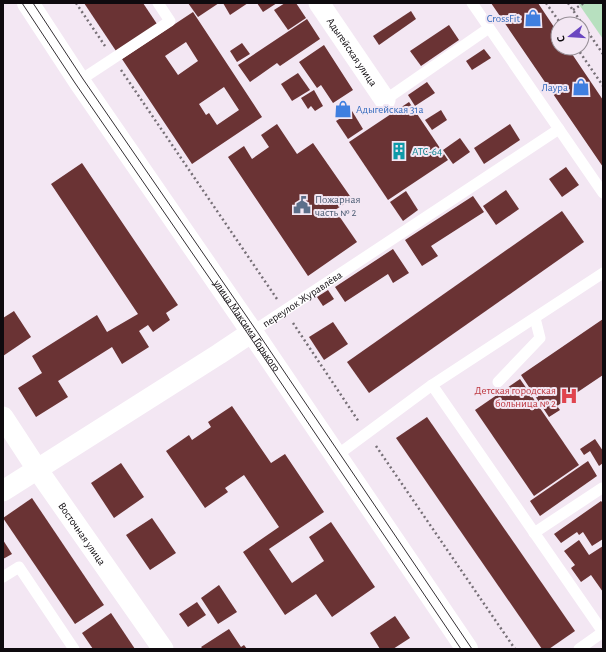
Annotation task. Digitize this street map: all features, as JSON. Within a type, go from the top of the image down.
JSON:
[{"type":"main road","name":"улица Максима Горького","points":[[28,3],[79,81],[252,332],[467,649]]},
{"type":"street","name":"Адыгейская улица","points":[[320,3],[385,100]]},
{"type":"street","name":"переулок Журавлёва","points":[[3,491],[252,332]]},
{"type":"street","name":"Восточная улица","points":[[3,417],[37,469],[163,649]]},
{"type":"lane","points":[[79,81],[170,21],[158,3]]},
{"type":"lane","points":[[472,3],[603,193]]},
{"type":"lane","points":[[385,100],[490,28]]},
{"type":"lane","name":"переулок Журавлёва","points":[[252,332],[559,129]]},
{"type":"lane","points":[[336,456],[432,385],[603,273]]},
{"type":"lane","points":[[498,382],[540,338],[535,318]]},
{"type":"lane","points":[[432,385],[603,632],[579,649]]},
{"type":"lane","points":[[534,532],[602,488]]},
{"type":"lane","points":[[3,577],[19,567],[74,649]]},
{"type":"path","points":[[76,3],[515,649]]},
{"type":"path","points":[[546,3],[555,16]]},
{"type":"path","points":[[568,3],[603,54]]},
{"type":"path","points":[[573,10],[584,3]]},
{"type":"path","points":[[582,56],[603,86]]},
{"type":"green space","points":[[578,3],[603,3],[603,39],[590,20],[590,16],[587,16]]},
{"type":"building","points":[[84,3],[143,3],[157,24],[116,51]]},
{"type":"building","points":[[188,3],[219,3],[198,17]]},
{"type":"building","points":[[223,3],[248,3],[230,15]]},
{"type":"building","points":[[257,3],[277,3],[263,12]]},
{"type":"building","points":[[285,3],[296,3],[306,18],[288,30],[274,10]]},
{"type":"building","points":[[491,3],[538,3],[550,21],[550,56],[573,56],[603,100],[603,167]]},
{"type":"building","points":[[411,11],[416,19],[379,45],[373,36]]},
{"type":"building","points":[[193,12],[262,117],[192,164],[122,59]],"holes":[[[186,42],[198,61],[178,75],[165,56]],[[224,87],[239,110],[217,125],[209,113],[206,115],[199,104]]]},
{"type":"building","points":[[307,19],[320,39],[280,66],[277,63],[250,82],[238,65]]},
{"type":"building","points":[[449,25],[459,40],[421,66],[410,51]]},
{"type":"building","points":[[242,43],[250,54],[237,62],[230,51]]},
{"type":"building","points":[[324,45],[353,90],[333,103],[321,85],[317,88],[299,62]]},
{"type":"building","points":[[484,49],[491,58],[472,70],[466,61]]},
{"type":"building","points":[[298,73],[310,90],[292,101],[281,84]]},
{"type":"building","points":[[427,82],[435,93],[415,106],[408,95]]},
{"type":"building","points":[[314,90],[323,106],[315,111],[311,106],[308,109],[301,98]]},
{"type":"building","name":"АТС-64","points":[[409,102],[448,160],[388,200],[349,142]]},
{"type":"building","points":[[441,110],[447,120],[432,130],[425,120]]},
{"type":"building","points":[[352,111],[363,129],[348,139],[336,121]]},
{"type":"building","name":"Пожарная часть № 2","points":[[277,124],[297,154],[313,143],[352,199],[335,210],[357,242],[308,276],[228,157],[244,146],[252,159],[269,147],[261,135]]},
{"type":"building","points":[[510,124],[520,140],[484,164],[474,148]]},
{"type":"building","points":[[460,138],[470,152],[453,164],[443,150]]},
{"type":"building","points":[[82,163],[178,305],[166,313],[170,320],[153,332],[148,325],[139,331],[149,347],[122,364],[112,347],[58,381],[68,397],[36,417],[18,388],[42,373],[32,356],[97,315],[107,332],[138,314],[51,184]]},
{"type":"building","points":[[566,167],[579,185],[562,197],[549,179]]},
{"type":"building","points":[[506,190],[519,209],[496,225],[483,206]]},
{"type":"building","points":[[406,191],[418,210],[403,221],[390,202]]},
{"type":"building","points":[[473,196],[484,212],[431,246],[438,256],[422,266],[405,240]]},
{"type":"building","points":[[562,211],[584,242],[369,393],[347,362]]},
{"type":"building","points":[[393,249],[409,273],[393,283],[388,274],[345,302],[335,287]]},
{"type":"building","points":[[328,290],[334,299],[323,306],[317,297]]},
{"type":"building","points":[[14,311],[31,337],[3,356],[3,318]]},
{"type":"building","points":[[603,319],[603,375],[557,406],[560,410],[549,417],[521,375]]},
{"type":"building","points":[[333,322],[348,344],[324,360],[309,337]]},
{"type":"building","points":[[520,379],[579,465],[534,496],[475,410]]},
{"type":"building","points":[[232,406],[271,463],[285,454],[324,512],[269,549],[292,583],[324,561],[309,537],[331,522],[375,587],[332,617],[316,594],[285,615],[243,552],[279,527],[244,475],[225,488],[228,492],[205,508],[166,451],[189,435],[192,440],[211,427],[208,422]]},
{"type":"building","points":[[427,417],[575,631],[549,649],[542,649],[396,438]]},
{"type":"building","points":[[595,439],[603,451],[603,463],[599,466],[590,451],[584,455],[580,449]]},
{"type":"building","points":[[588,461],[597,476],[540,516],[530,501]]},
{"type":"building","points":[[121,463],[144,497],[114,518],[91,483]]},
{"type":"building","points":[[32,498],[104,605],[75,624],[3,518]]},
{"type":"building","points":[[601,501],[603,503],[603,539],[592,546],[583,532],[579,535],[577,532],[561,543],[554,534]]},
{"type":"building","points":[[152,518],[176,553],[150,570],[126,535]]},
{"type":"building","points":[[3,540],[12,554],[3,559]]},
{"type":"building","points":[[579,540],[589,555],[603,546],[603,592],[591,575],[581,582],[571,568],[575,565],[564,551]]},
{"type":"building","points":[[219,585],[237,612],[218,624],[201,598]]},
{"type":"building","points":[[197,602],[206,615],[188,627],[179,614]]},
{"type":"building","points":[[111,613],[135,649],[93,649],[82,633]]},
{"type":"building","points":[[395,616],[410,638],[393,649],[380,649],[370,633]]},
{"type":"building","points":[[229,629],[241,647],[244,645],[247,649],[203,649],[201,647]]},
{"type":"tram line","points":[[22,3],[461,649]]},
{"type":"tram line","points":[[33,3],[83,79],[256,330],[472,649]]},
{"type":"place","name":"CrossFit","points":[[533,18]]},
{"type":"place","name":"Лаура","points":[[581,87]]},
{"type":"place","name":"Адыгейская 31а","points":[[343,109]]},
{"type":"place","name":"АТС-64","points":[[399,151]]},
{"type":"place","name":"Пожарная часть № 2","points":[[302,205]]},
{"type":"place","name":"Детская городская больница № 2","points":[[569,396]]}]
